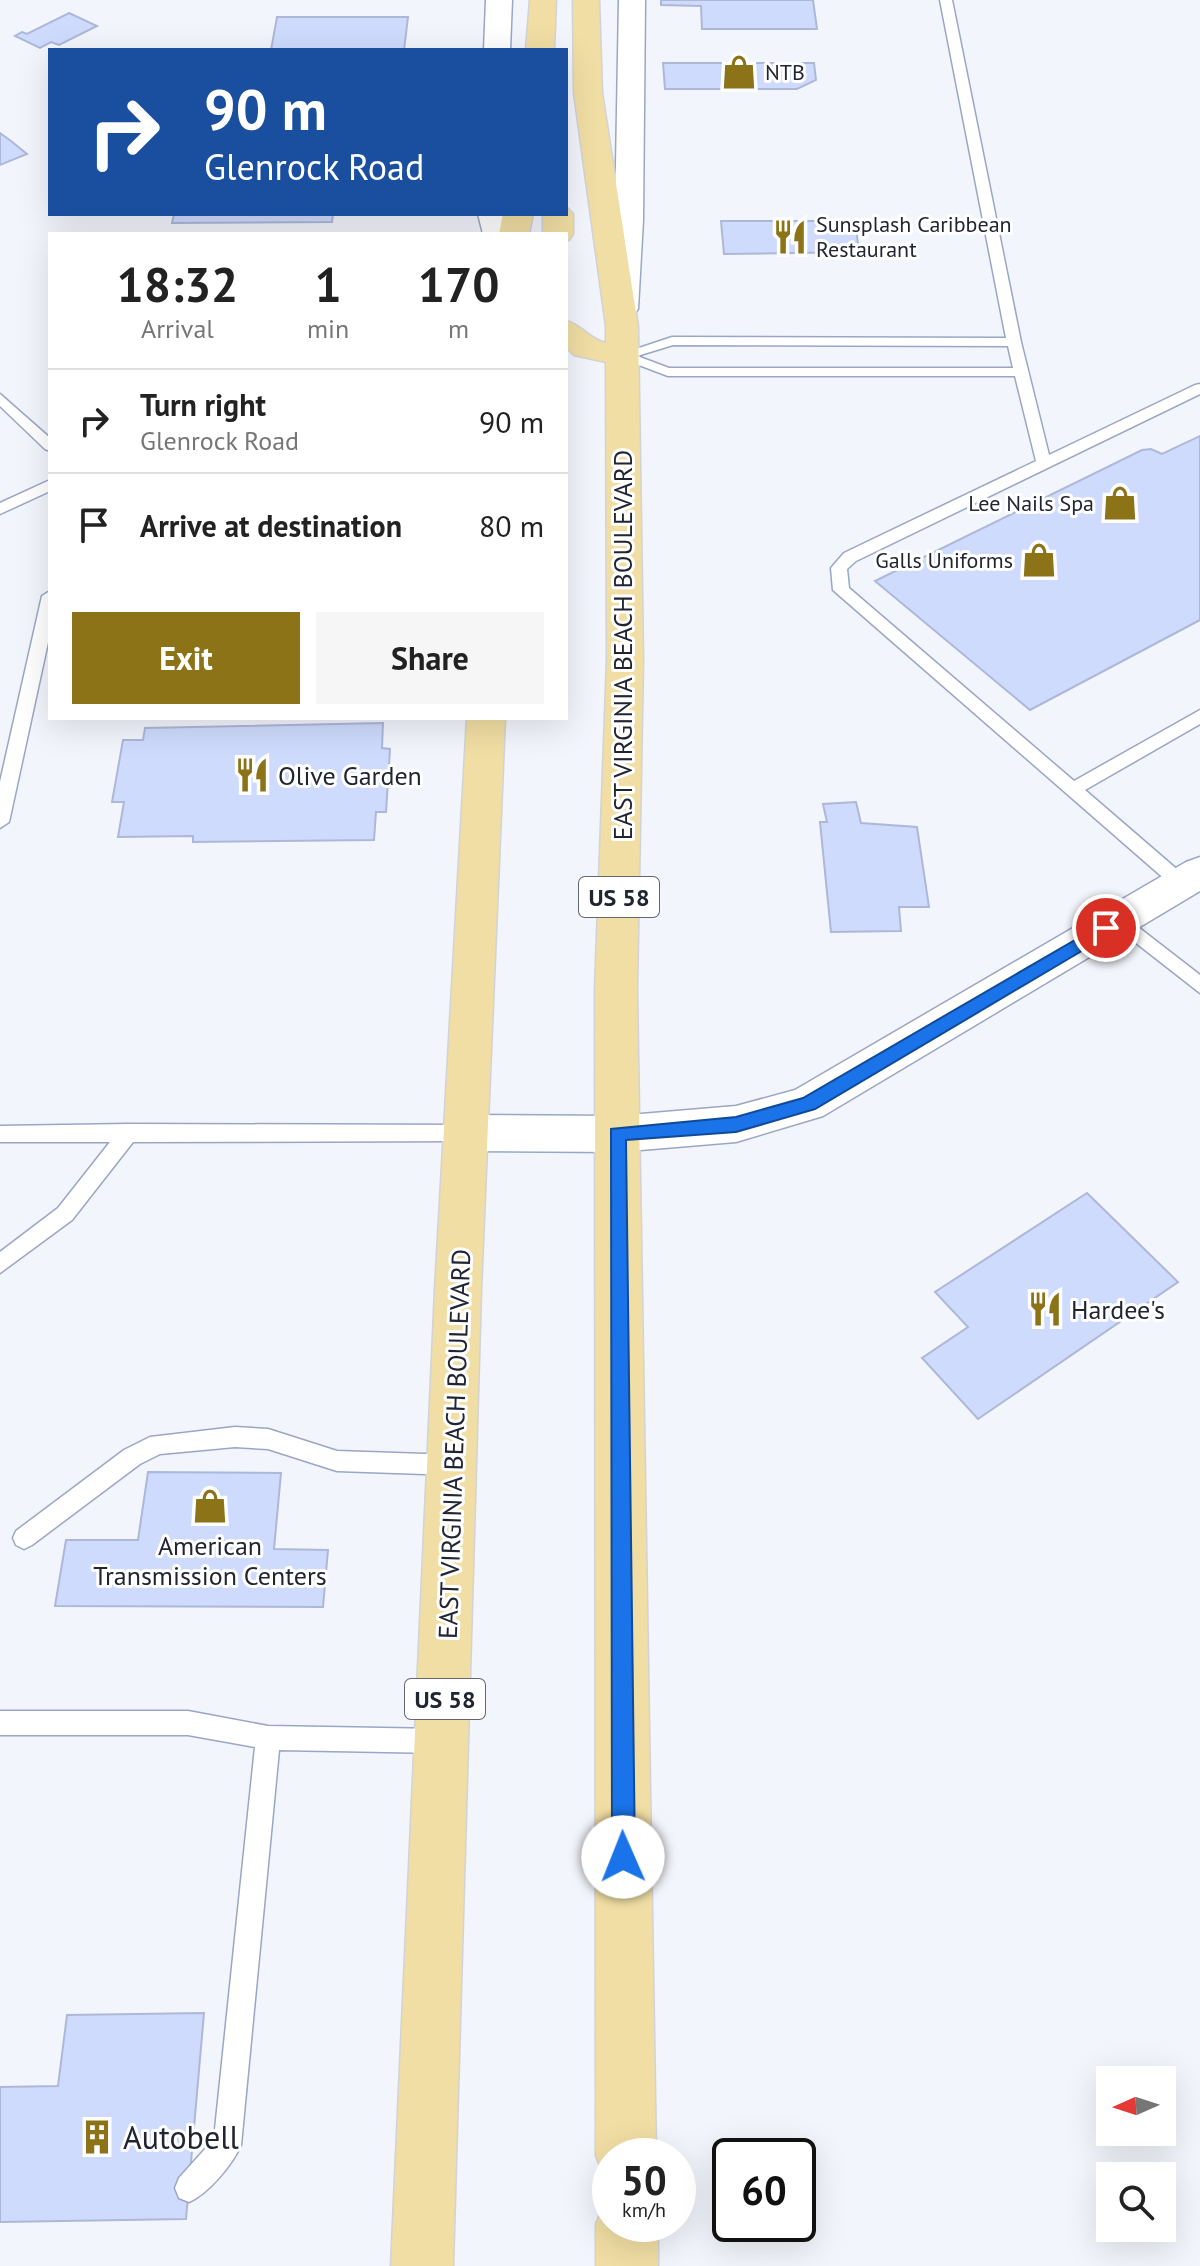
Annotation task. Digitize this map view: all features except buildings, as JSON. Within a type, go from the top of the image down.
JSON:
[{"type":"main road","points":[[540,48],[543,0]]},
{"type":"main road","name":"EAST VIRGINIA BEACH BOULEVARD","points":[[586,0],[588,93],[622,341],[625,660],[616,990],[626,2138]]},
{"type":"main road","points":[[568,332],[585,348],[622,341]]},
{"type":"main road","name":"EAST VIRGINIA BEACH BOULEVARD","points":[[422,2266],[466,1133],[486,720]]},
{"type":"main road","points":[[627,2242],[627,2266]]},
{"type":"street","points":[[497,48],[499,0]]},
{"type":"street","points":[[622,341],[629,220],[632,0]]},
{"type":"street","points":[[466,1133],[617,1134],[736,1124],[808,1104],[1190,878]]},
{"type":"lane","points":[[946,0],[1014,342],[1044,464]]},
{"type":"lane","points":[[622,341],[1014,342]]},
{"type":"lane","points":[[622,341],[668,372],[1021,372]]},
{"type":"lane","points":[[1190,878],[1072,790],[841,590],[839,568],[850,557],[1200,388]]},
{"type":"lane","points":[[0,398],[48,444]]},
{"type":"lane","points":[[0,509],[48,486]]},
{"type":"lane","points":[[0,822],[48,605]]},
{"type":"lane","points":[[1072,790],[1200,716]]},
{"type":"lane","points":[[1120,920],[1200,986]]},
{"type":"lane","points":[[0,1264],[65,1214],[129,1132]]},
{"type":"lane","points":[[0,1134],[466,1133]]},
{"type":"lane","points":[[24,1538],[132,1457],[170,1442],[235,1437],[268,1439],[337,1461],[454,1465]]},
{"type":"lane","points":[[0,1723],[188,1723],[268,1738],[444,1741]]},
{"type":"lane","points":[[189,2188],[227,2145],[268,1738]]},
{"type":"place","name":"NTB","points":[[739,72]]},
{"type":"place","name":"Sunsplash Caribbean Restaurant","points":[[790,237]]},
{"type":"place","name":"Lee Nails Spa","points":[[1120,503]]},
{"type":"place","name":"Galls Uniforms","points":[[1039,560]]},
{"type":"place","name":"Olive Garden","points":[[252,775]]},
{"type":"place","name":"Hardee's","points":[[1045,1309]]},
{"type":"place","name":"American Transmission Centers","points":[[210,1506]]},
{"type":"place","name":"Autobell","points":[[97,2137]]},
{"type":"route","points":[[623,1857],[617,1134],[736,1124],[808,1104],[1106,928]]}]
